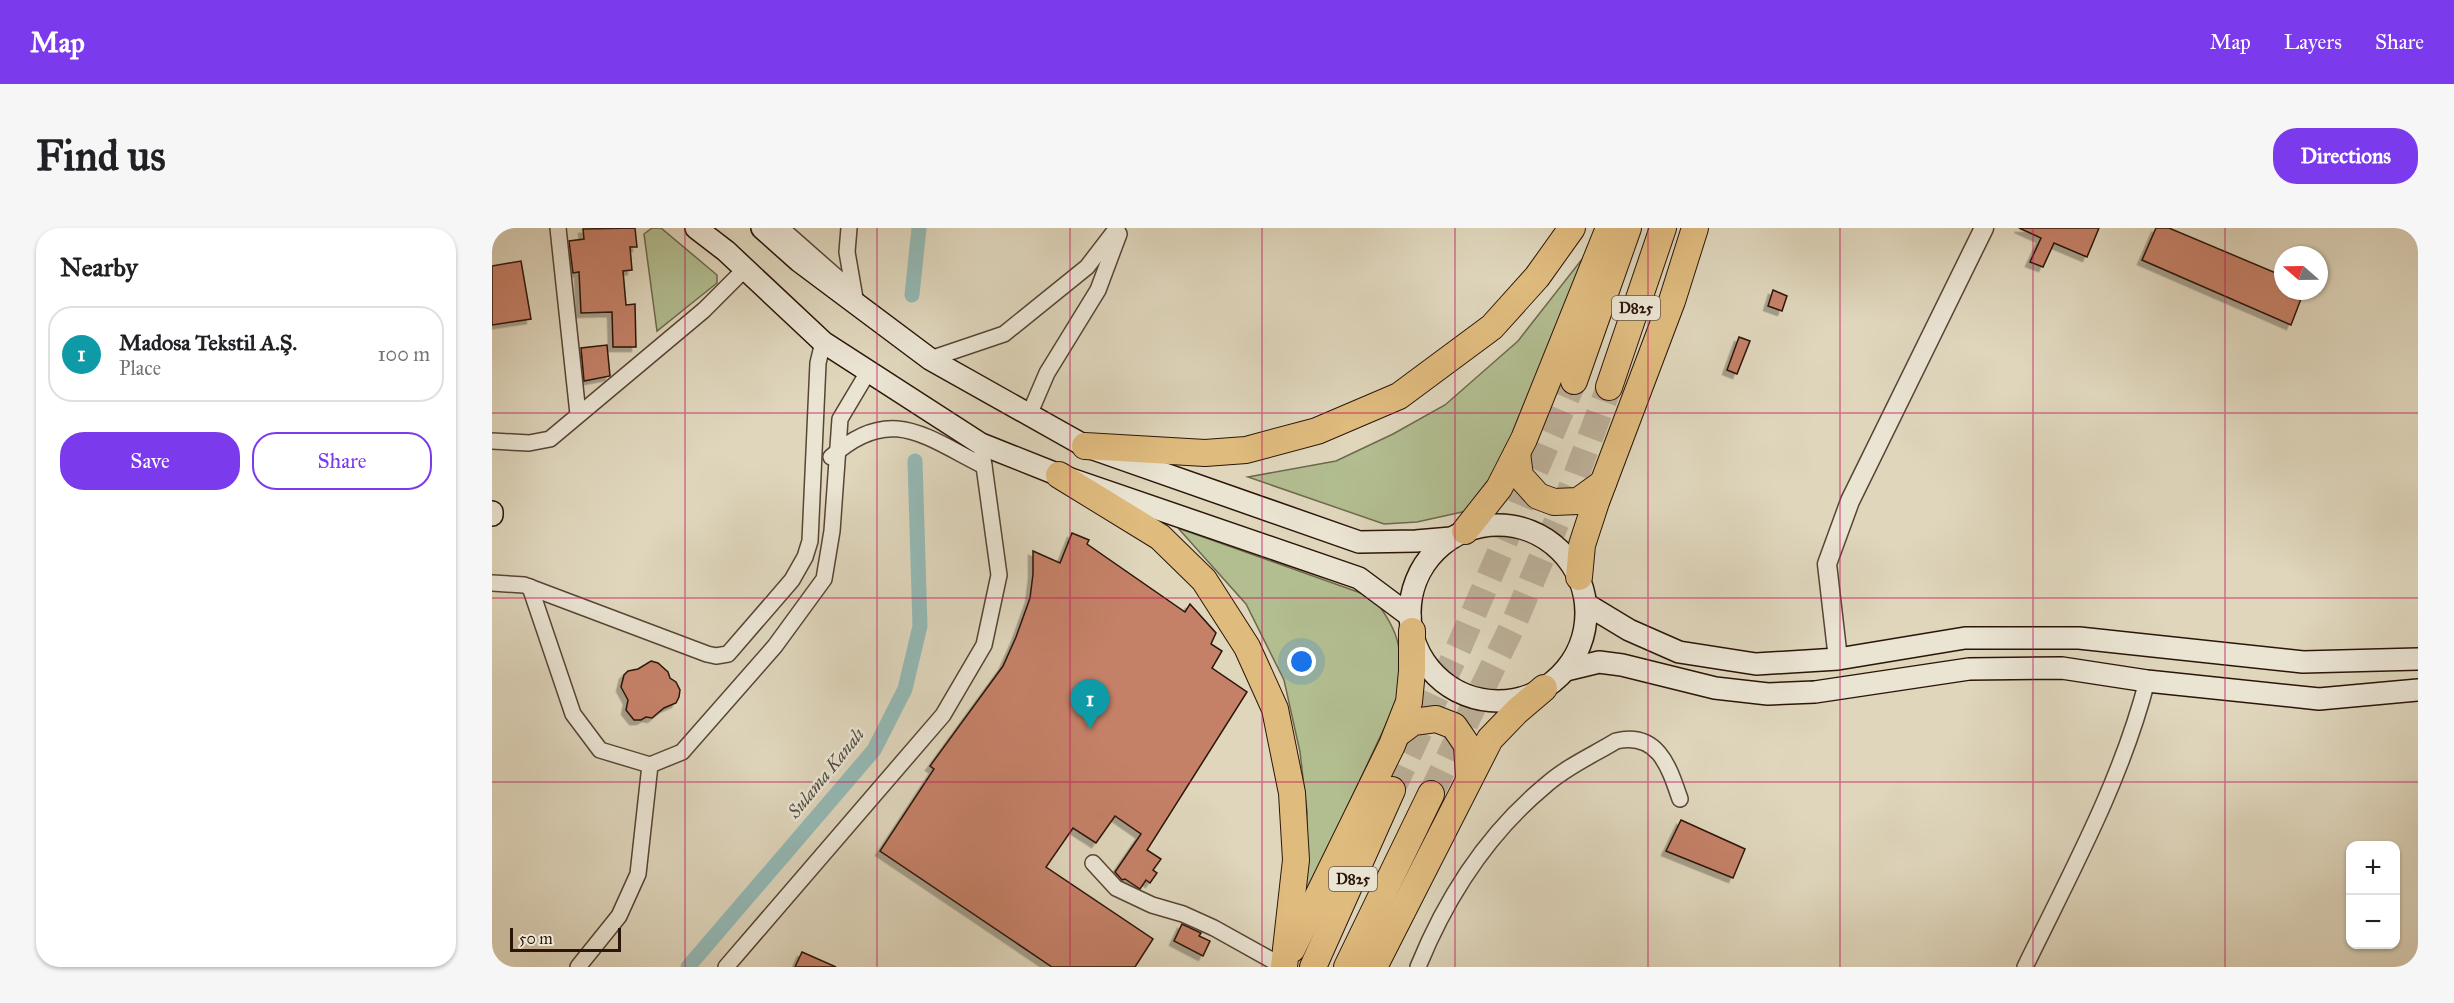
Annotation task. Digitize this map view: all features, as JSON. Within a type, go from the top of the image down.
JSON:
[{"type":"highway","points":[[1085,446],[1205,453],[1246,450],[1317,431],[1400,396],[1492,327],[1537,277],[1572,228]]},
{"type":"highway","points":[[1458,534],[1499,488],[1517,453],[1609,228]]},
{"type":"highway","name":"D825","points":[[1574,381],[1628,228]]},
{"type":"highway","name":"D825","points":[[1609,387],[1663,228]]},
{"type":"highway","points":[[1579,577],[1582,545],[1672,301],[1695,228]]},
{"type":"highway","points":[[1517,453],[1520,476],[1538,496],[1554,502],[1578,501],[1603,483]]},
{"type":"highway","points":[[1059,475],[1160,537],[1204,580],[1247,647],[1275,709],[1292,793],[1296,860],[1283,967]]},
{"type":"highway","points":[[1283,967],[1397,734],[1409,702],[1412,671],[1411,623]]},
{"type":"highway","points":[[1374,967],[1490,739],[1517,711],[1544,688]]},
{"type":"highway","points":[[1397,734],[1413,722],[1436,718],[1454,726],[1467,745],[1469,777]]},
{"type":"highway","name":"D825","points":[[1313,967],[1392,790]]},
{"type":"highway","name":"D825","points":[[1347,967],[1431,794]]},
{"type":"main road","points":[[696,228],[726,251],[823,342],[981,444],[1059,475],[1359,578],[1411,623]]},
{"type":"main road","points":[[762,228],[799,261],[855,298],[930,359],[1085,446],[1359,542],[1416,541],[1458,534],[1491,524],[1518,526],[1544,537],[1564,554],[1579,577],[1586,604],[1585,628],[1578,650],[1566,670],[1544,688],[1518,699],[1490,701],[1463,694],[1439,679],[1421,657],[1411,623],[1412,593],[1420,572],[1433,553],[1458,534]]},
{"type":"main road","points":[[1586,604],[1629,630],[1679,652],[1756,664],[1838,659],[1965,638],[2079,638],[2303,662],[2418,659]]},
{"type":"main road","points":[[1566,670],[1599,662],[1623,664],[1715,688],[1768,694],[1815,692],[1969,669],[2062,668],[2147,681],[2319,699],[2418,690]]},
{"type":"street","points":[[558,228],[578,414]]},
{"type":"street","points":[[782,228],[855,298]]},
{"type":"street","points":[[849,228],[847,252],[855,298]]},
{"type":"street","points":[[930,359],[1004,334],[1087,267],[1119,228]]},
{"type":"street","points":[[1029,415],[1047,374],[1098,290],[1119,228]]},
{"type":"street","points":[[1838,659],[1827,564],[1850,501],[1984,228]]},
{"type":"street","points":[[492,441],[529,443],[550,439],[704,310],[745,269]]},
{"type":"street","points":[[492,584],[530,587],[707,654],[722,656],[734,649],[792,580],[805,557],[810,541],[818,363],[823,342]]},
{"type":"street","points":[[530,587],[573,714],[600,750],[650,765],[682,752],[776,646],[824,579],[831,531],[840,419],[868,372]]},
{"type":"street","points":[[814,473],[837,452],[865,433],[884,428],[900,428],[984,466]]},
{"type":"street","points":[[726,967],[944,715],[984,645],[999,575],[981,444]]},
{"type":"street","points":[[2025,967],[2115,779],[2136,722],[2147,681]]},
{"type":"street","points":[[1418,967],[1434,928],[1485,846],[1546,784],[1616,741],[1628,738],[1650,745],[1660,755],[1669,766],[1680,799]]},
{"type":"street","points":[[578,967],[619,916],[638,874],[650,765]]},
{"type":"street","points":[[1092,863],[1116,888],[1152,905],[1183,914],[1214,928],[1283,967]]},
{"type":"green space","points":[[652,228],[661,228],[717,275],[717,283],[657,331],[644,234]]},
{"type":"green space","points":[[1590,249],[1488,493],[1471,510],[1417,522],[1384,524],[1248,477],[1336,461],[1393,434],[1445,405],[1518,341]]},
{"type":"green space","points":[[1178,528],[1372,597],[1383,610],[1396,635],[1399,646],[1400,672],[1396,703],[1304,899],[1307,812],[1300,752],[1284,680],[1246,604]]},
{"type":"building","points":[[635,228],[637,247],[630,247],[632,270],[623,271],[626,305],[635,304],[636,347],[613,347],[612,312],[581,313],[579,272],[573,273],[569,241],[584,239],[583,229]]},
{"type":"building","points":[[2019,228],[2099,228],[2087,257],[2054,243],[2043,267],[2030,262],[2041,238]]},
{"type":"building","points":[[2156,228],[2169,228],[2274,272],[2274,300],[2301,300],[2291,325],[2142,260]]},
{"type":"building","points":[[521,261],[531,319],[492,325],[492,266]]},
{"type":"building","points":[[1773,290],[1787,296],[1782,311],[1768,306]]},
{"type":"building","points":[[1739,337],[1750,341],[1737,374],[1727,370]]},
{"type":"building","points":[[607,345],[610,376],[584,381],[581,348]]},
{"type":"building","points":[[1072,533],[1089,540],[1087,544],[1185,612],[1190,604],[1216,633],[1211,644],[1222,651],[1212,668],[1247,692],[1147,850],[1161,859],[1153,870],[1157,873],[1150,883],[1146,880],[1140,889],[1125,879],[1122,880],[1115,872],[1141,834],[1115,816],[1096,843],[1073,828],[1046,867],[1153,939],[1135,967],[1052,967],[880,851],[934,769],[930,766],[1003,666],[1030,598],[1033,551],[1060,563]]},
{"type":"building","points":[[651,661],[658,663],[676,682],[680,690],[679,697],[676,703],[664,708],[652,718],[634,720],[626,710],[628,700],[621,687],[624,675]]},
{"type":"building","points":[[1681,820],[1745,849],[1733,878],[1666,851]]},
{"type":"building","points":[[1182,924],[1201,933],[1199,936],[1210,941],[1203,956],[1174,941]]},
{"type":"building","points":[[802,952],[836,967],[795,967]]},
{"type":"waterway","name":"Sulama Kanalı","points":[[912,295],[919,228]]},
{"type":"waterway","name":"Sulama Kanalı","points":[[688,967],[874,750],[905,689],[920,626],[915,461]]},
{"type":"tunnel","points":[[1392,790],[1459,647],[1574,381]]},
{"type":"tunnel","points":[[1431,794],[1514,623],[1574,481],[1609,387]]},
{"type":"place","name":"Madosa Tekstil A.Ş.","points":[[1090,729]]}]
